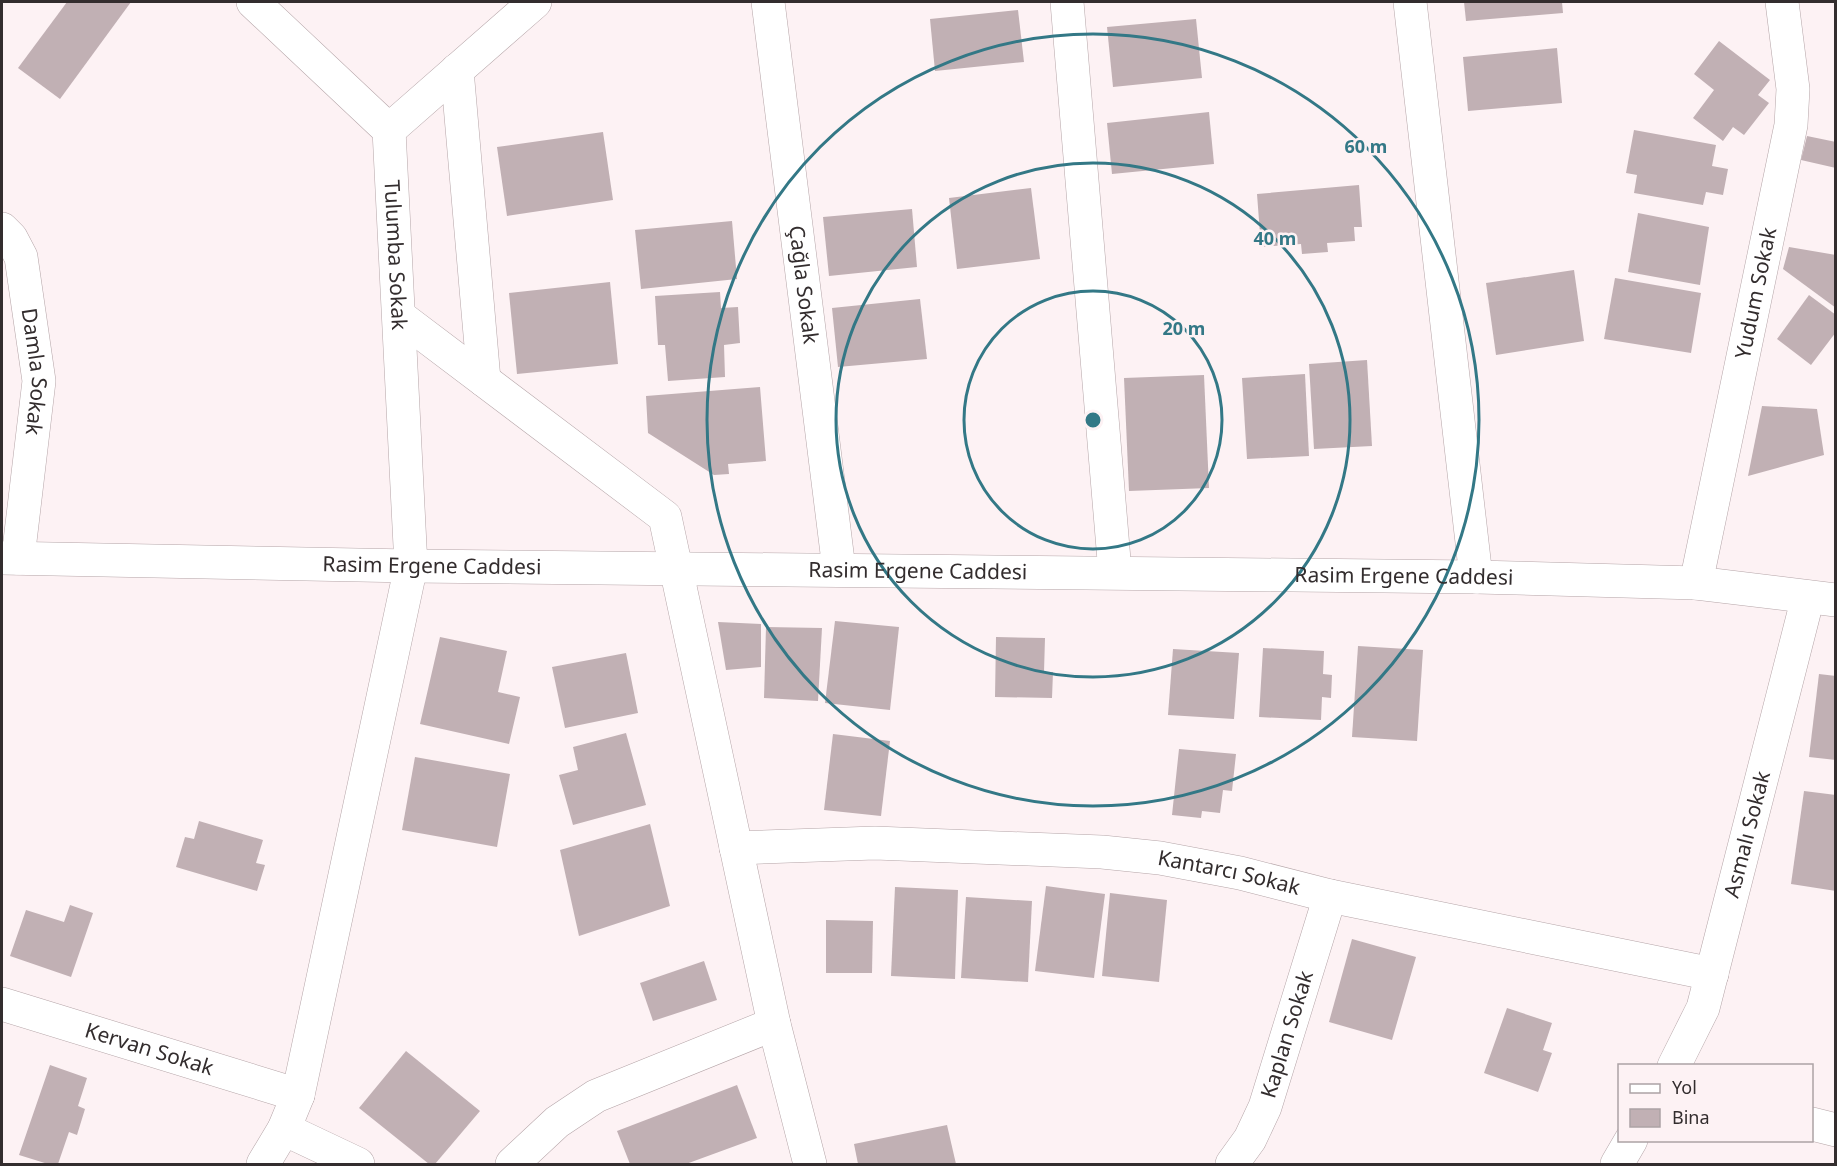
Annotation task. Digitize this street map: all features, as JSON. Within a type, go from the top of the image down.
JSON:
[{"type":"street","points":[[253,2],[389,130],[535,2]]},
{"type":"street","name":"Çağla Sokak","points":[[768,2],[839,569]]},
{"type":"street","points":[[1067,2],[1115,572]]},
{"type":"street","points":[[1410,2],[1476,577]]},
{"type":"street","name":"Yudum Sokak","points":[[1696,583],[1791,125],[1793,89],[1782,2]]},
{"type":"street","points":[[457,70],[484,380]]},
{"type":"street","name":"Tulumba Sokak","points":[[263,1164],[284,1129],[298,1095],[411,566],[389,130]]},
{"type":"street","name":"Damla Sokak","points":[[2,229],[11,238],[21,257],[39,381],[10,558]]},
{"type":"street","points":[[399,316],[665,517],[678,568],[774,1024],[810,1164]]},
{"type":"street","name":"Rasim Ergene Caddesi","points":[[10,558],[411,566],[1476,577],[1696,583],[1822,598]]},
{"type":"street","name":"Asmalı Sokak","points":[[1675,1064],[1703,1008],[1822,598]]},
{"type":"street","name":"Kantarcı Sokak","points":[[736,848],[875,843],[1102,852],[1160,858],[1240,873],[1330,896],[1712,974]]},
{"type":"street","name":"Kaplan Sokak","points":[[1232,1164],[1250,1139],[1265,1107],[1330,896]]},
{"type":"street","name":"Kervan Sokak","points":[[2,1004],[298,1095]]},
{"type":"street","points":[[512,1164],[557,1122],[596,1096],[774,1024]]},
{"type":"street","points":[[1813,1124],[1836,1130]]},
{"type":"street","points":[[284,1129],[358,1164]]},
{"type":"street","points":[[1617,1164],[1630,1142]]},
{"type":"building","points":[[67,2],[131,2],[60,99],[18,68]]},
{"type":"building","points":[[1464,2],[1562,2],[1563,13],[1466,21]]},
{"type":"building","points":[[1018,10],[1024,62],[935,71],[930,19]]},
{"type":"building","points":[[1196,19],[1202,78],[1113,87],[1107,27]]},
{"type":"building","points":[[1719,41],[1770,80],[1758,95],[1769,103],[1744,135],[1733,127],[1723,141],[1693,118],[1714,90],[1694,74]]},
{"type":"building","points":[[1557,48],[1562,103],[1468,111],[1463,57]]},
{"type":"building","points":[[1209,112],[1214,164],[1112,174],[1107,123]]},
{"type":"building","points":[[1634,130],[1716,145],[1712,166],[1728,169],[1723,195],[1706,192],[1703,205],[1634,193],[1637,175],[1626,173]]},
{"type":"building","points":[[603,132],[613,200],[507,216],[497,147]]},
{"type":"building","points":[[1807,136],[1836,142],[1836,168],[1801,160]]},
{"type":"building","points":[[1359,185],[1362,227],[1354,227],[1355,241],[1327,243],[1328,252],[1302,254],[1301,244],[1261,247],[1257,194]]},
{"type":"building","points":[[1031,188],[1040,259],[957,269],[949,198]]},
{"type":"building","points":[[912,209],[917,267],[829,276],[823,217]]},
{"type":"building","points":[[1638,213],[1709,227],[1700,285],[1628,272]]},
{"type":"building","points":[[732,221],[737,279],[641,289],[635,230]]},
{"type":"building","points":[[1789,247],[1836,255],[1836,308],[1783,269]]},
{"type":"building","points":[[1574,270],[1584,341],[1496,355],[1486,283]]},
{"type":"building","points":[[1615,278],[1701,293],[1691,353],[1604,339]]},
{"type":"building","points":[[610,282],[618,364],[517,374],[509,293]]},
{"type":"building","points":[[720,292],[721,308],[738,307],[740,343],[724,345],[725,377],[668,381],[665,345],[658,345],[655,296]]},
{"type":"building","points":[[1809,295],[1836,315],[1836,332],[1811,365],[1777,339]]},
{"type":"building","points":[[920,299],[927,359],[838,367],[832,308]]},
{"type":"building","points":[[1367,360],[1372,446],[1314,449],[1309,364]]},
{"type":"building","points":[[1305,374],[1309,456],[1247,459],[1242,378]]},
{"type":"building","points":[[1204,375],[1209,488],[1129,491],[1124,378]]},
{"type":"building","points":[[760,387],[766,461],[728,464],[729,474],[714,475],[648,433],[646,396]]},
{"type":"building","points":[[1762,406],[1817,409],[1824,455],[1748,476]]},
{"type":"building","points":[[835,621],[899,627],[890,710],[825,703]]},
{"type":"building","points":[[718,622],[761,624],[761,667],[726,670]]},
{"type":"building","points":[[766,627],[822,628],[818,701],[764,698]]},
{"type":"building","points":[[440,637],[507,651],[498,692],[520,697],[509,744],[420,724]]},
{"type":"building","points":[[996,637],[1045,638],[1044,672],[1053,672],[1052,698],[995,697]]},
{"type":"building","points":[[1358,646],[1423,650],[1417,741],[1352,737]]},
{"type":"building","points":[[1263,648],[1324,651],[1323,674],[1332,675],[1331,698],[1322,697],[1321,720],[1259,717]]},
{"type":"building","points":[[1173,649],[1239,653],[1234,719],[1168,715]]},
{"type":"building","points":[[626,653],[638,713],[565,728],[552,667]]},
{"type":"building","points":[[1819,674],[1836,676],[1836,760],[1809,757]]},
{"type":"building","points":[[626,733],[646,805],[573,825],[559,775],[578,770],[573,747]]},
{"type":"building","points":[[833,734],[890,741],[881,816],[824,810]]},
{"type":"building","points":[[1179,749],[1236,754],[1232,791],[1223,790],[1220,813],[1202,811],[1201,818],[1172,815]]},
{"type":"building","points":[[415,757],[510,774],[497,847],[402,830]]},
{"type":"building","points":[[1804,791],[1836,795],[1836,891],[1791,884]]},
{"type":"building","points":[[199,821],[263,840],[256,863],[265,865],[257,891],[176,867],[185,837],[194,839]]},
{"type":"building","points":[[650,824],[670,906],[579,936],[560,850]]},
{"type":"building","points":[[1046,886],[1105,894],[1094,978],[1035,971]]},
{"type":"building","points":[[895,887],[958,890],[955,979],[891,976]]},
{"type":"building","points":[[1110,893],[1167,900],[1159,982],[1102,976]]},
{"type":"building","points":[[966,897],[1032,901],[1028,982],[961,978]]},
{"type":"building","points":[[70,905],[93,913],[71,977],[10,956],[26,910],[64,922]]},
{"type":"building","points":[[826,920],[873,921],[872,973],[826,973]]},
{"type":"building","points":[[1352,939],[1416,957],[1392,1040],[1329,1022]]},
{"type":"building","points":[[704,961],[717,1000],[653,1021],[640,983]]},
{"type":"building","points":[[1507,1008],[1552,1023],[1543,1050],[1552,1053],[1538,1092],[1484,1073]]},
{"type":"building","points":[[406,1051],[480,1111],[435,1164],[429,1164],[359,1108]]},
{"type":"building","points":[[50,1065],[87,1078],[78,1106],[85,1109],[77,1135],[69,1132],[58,1164],[48,1164],[19,1155]]},
{"type":"building","points":[[737,1085],[757,1138],[686,1164],[630,1164],[617,1131]]},
{"type":"building","points":[[947,1125],[956,1164],[858,1164],[854,1144]]}]
